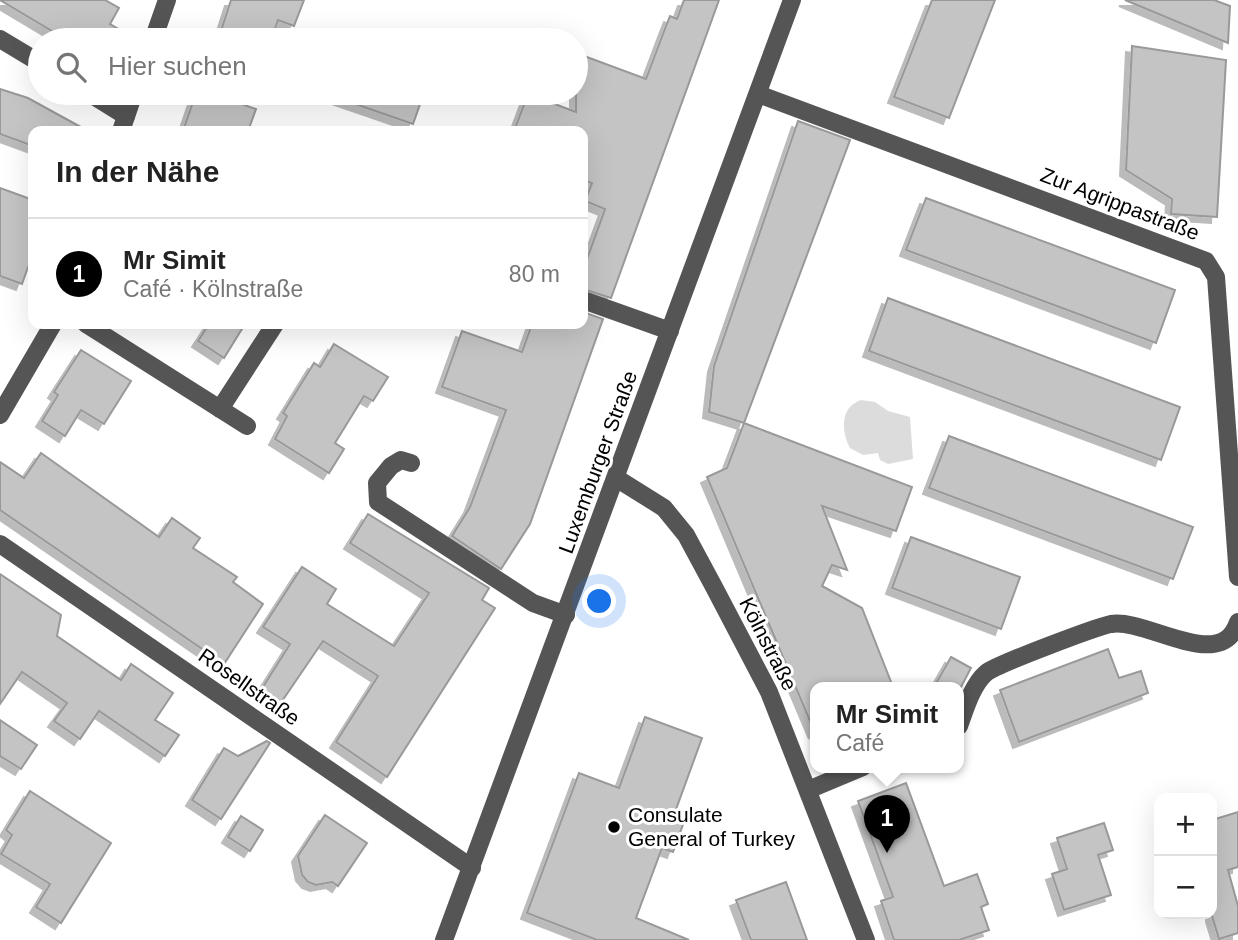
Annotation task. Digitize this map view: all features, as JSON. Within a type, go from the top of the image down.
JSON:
[{"type":"street","points":[[157,28],[167,0]]},
{"type":"street","name":"Luxemburger Straße","points":[[444,940],[792,0]]},
{"type":"street","points":[[0,39],[28,56]]},
{"type":"street","name":"Zur Agrippastraße","points":[[758,94],[1206,261],[1216,277],[1238,577]]},
{"type":"street","points":[[103,105],[124,123],[130,105]]},
{"type":"street","points":[[588,302],[670,331]]},
{"type":"street","points":[[0,415],[50,329]]},
{"type":"street","points":[[94,329],[247,426]]},
{"type":"street","points":[[220,409],[272,329]]},
{"type":"street","points":[[411,463],[401,460],[391,466],[377,483],[378,502],[533,603],[566,615]]},
{"type":"street","name":"Kölnstraße","points":[[616,478],[664,508],[686,534],[769,692],[866,940]]},
{"type":"street","name":"Rosellstraße","points":[[0,544],[472,868]]},
{"type":"street","points":[[964,716],[986,673],[1011,661],[1112,624],[1160,632],[1195,645],[1214,644],[1228,636],[1238,622]]},
{"type":"street","points":[[808,790],[849,773]]},
{"type":"shaded area","points":[[861,400],[875,402],[888,411],[910,417],[913,459],[888,464],[880,460],[878,453],[863,455],[850,448],[844,420],[849,408]]},
{"type":"building","points":[[0,0],[105,0],[119,8],[110,24],[117,28],[47,28]]},
{"type":"building","points":[[231,0],[304,0],[294,26],[278,20],[275,28],[222,28]]},
{"type":"building","points":[[684,0],[719,0],[611,298],[588,291],[588,256],[605,209],[588,202],[592,183],[588,182],[588,126],[516,126],[524,105],[557,105],[576,112],[576,105],[588,105],[588,57],[646,79],[670,16],[677,19]]},
{"type":"building","points":[[932,0],[995,0],[949,118],[894,97]]},
{"type":"building","points":[[1125,0],[1214,0],[1230,6],[1228,43]]},
{"type":"building","points":[[1132,46],[1226,60],[1217,217],[1171,214],[1172,199],[1126,170]]},
{"type":"building","points":[[0,89],[28,98],[28,105],[41,105],[79,126],[28,126],[28,144],[0,134]]},
{"type":"building","points":[[192,105],[244,105],[256,109],[250,126],[185,126]]},
{"type":"building","points":[[358,105],[420,105],[413,124]]},
{"type":"building","points":[[798,121],[850,140],[744,423],[709,412],[714,366]]},
{"type":"building","points":[[0,188],[28,198],[28,267],[22,284],[0,276]]},
{"type":"building","points":[[926,198],[1175,290],[1156,343],[906,250]]},
{"type":"building","points":[[888,298],[1180,407],[1161,460],[869,351]]},
{"type":"building","points":[[588,314],[603,319],[530,524],[501,569],[452,536],[470,507],[506,410],[442,387],[462,331],[522,352],[530,329],[588,329]]},
{"type":"building","points":[[206,329],[242,329],[224,358],[198,341]]},
{"type":"building","points":[[334,344],[388,377],[373,401],[364,396],[335,443],[344,449],[329,473],[275,439],[287,416],[283,413],[314,363],[320,367]]},
{"type":"building","points":[[81,350],[131,381],[104,424],[81,410],[65,436],[42,421],[58,395],[54,392]]},
{"type":"building","points":[[744,423],[912,487],[896,531],[822,506],[847,570],[832,565],[822,586],[862,608],[891,682],[810,682],[810,721],[707,477],[727,468]]},
{"type":"building","points":[[949,436],[1193,527],[1173,579],[929,488]]},
{"type":"building","points":[[41,453],[159,537],[172,518],[200,538],[193,548],[237,577],[233,582],[263,604],[224,664],[0,510],[0,462],[24,478]]},
{"type":"building","points":[[368,514],[489,588],[482,600],[495,608],[387,777],[336,742],[378,676],[323,641],[280,704],[261,690],[290,644],[263,627],[302,567],[336,589],[327,604],[394,646],[429,593],[350,543]]},
{"type":"building","points":[[911,537],[1020,577],[1001,629],[892,588]]},
{"type":"building","points":[[0,574],[61,615],[57,636],[121,680],[131,664],[173,693],[155,720],[179,735],[165,756],[99,711],[80,739],[54,721],[67,703],[22,672],[0,704]]},
{"type":"building","points":[[1108,649],[1119,678],[1141,671],[1148,693],[1019,742],[1000,690]]},
{"type":"building","points":[[951,657],[971,668],[964,682],[937,682]]},
{"type":"building","name":"Consulate General of Turkey","points":[[645,717],[702,738],[674,815],[685,819],[673,852],[662,848],[636,918],[689,940],[597,940],[527,913],[579,773],[619,788]]},
{"type":"building","points":[[0,720],[37,745],[21,769],[0,756]]},
{"type":"building","points":[[267,741],[270,743],[221,819],[192,800],[224,748],[238,756]]},
{"type":"building","points":[[906,783],[944,886],[977,874],[988,904],[981,907],[989,930],[959,940],[894,940],[881,901],[893,897],[858,801]]},
{"type":"building","points":[[30,791],[111,843],[61,923],[36,907],[50,884],[1,854],[12,835],[6,830]]},
{"type":"building","points":[[1238,812],[1238,867],[1228,870],[1238,906],[1238,933],[1219,939],[1213,919],[1217,919],[1217,818]]},
{"type":"building","points":[[325,815],[367,843],[338,886],[332,882],[316,885],[308,882],[302,875],[298,856]]},
{"type":"building","points":[[241,816],[263,830],[250,851],[228,837]]},
{"type":"building","points":[[1104,823],[1113,850],[1098,855],[1111,895],[1064,910],[1052,874],[1067,869],[1057,838]]},
{"type":"building","points":[[786,882],[807,940],[751,940],[736,900]]},
{"type":"place","name":"Consulate General of Turkey","points":[[614,827]]},
{"type":"place","name":"Mr Simit","points":[[887,853]]}]
